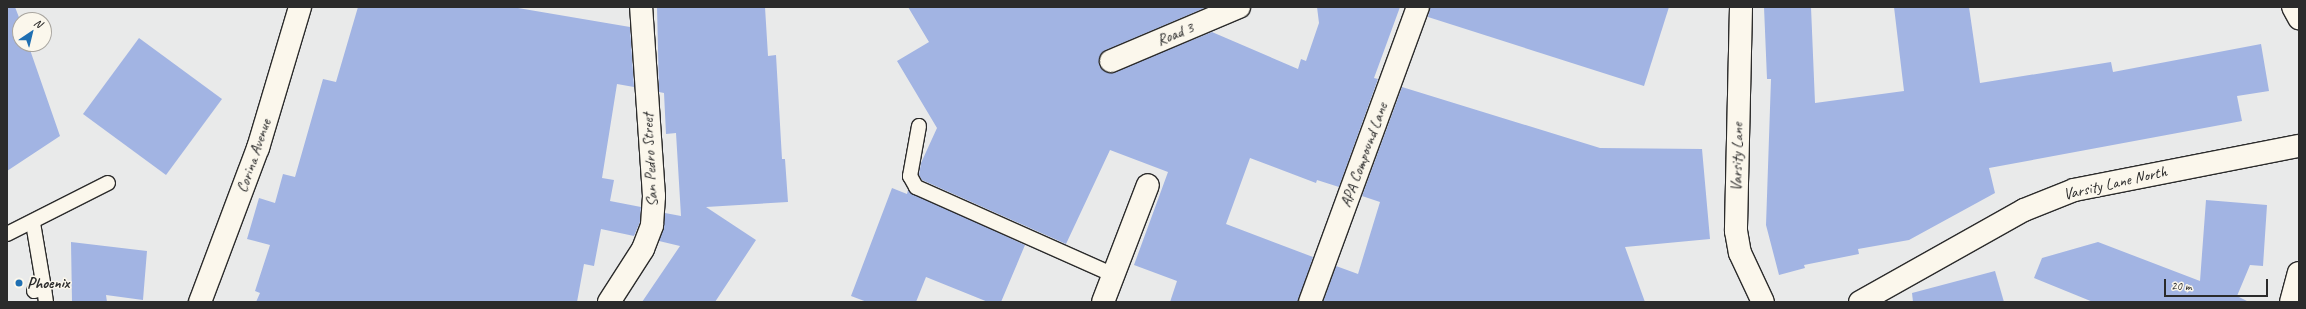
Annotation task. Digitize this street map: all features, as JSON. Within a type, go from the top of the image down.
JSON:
[{"type":"street","name":"Corina Avenue","points":[[200,302],[258,148],[300,7]]},
{"type":"street","name":"San Pedro Street","points":[[609,302],[643,249],[652,225],[654,196],[641,7]]},
{"type":"street","name":"Road 3","points":[[1110,61],[1240,7]]},
{"type":"street","name":"APA Compound Lane","points":[[1310,302],[1418,7]]},
{"type":"street","name":"Varsity Lane","points":[[1741,7],[1736,231],[1740,253],[1763,302]]},
{"type":"street","points":[[2293,7],[2299,18]]},
{"type":"street","name":"Varsity Lane North","points":[[1860,302],[2024,210],[2074,190],[2299,146]]},
{"type":"street","points":[[1103,302],[1148,185]]},
{"type":"street","points":[[2291,302],[2299,273]]},
{"type":"lane","points":[[919,126],[910,176],[916,187],[1114,275]]},
{"type":"lane","points":[[7,234],[33,223],[108,183]]},
{"type":"lane","points":[[33,223],[39,290],[46,302]]},
{"type":"building","points":[[7,7],[15,7],[17,12],[12,12],[12,52],[31,52],[60,136],[7,171]]},
{"type":"building","points":[[358,7],[512,7],[630,27],[634,87],[617,84],[602,178],[614,180],[610,201],[641,207],[640,222],[634,236],[601,229],[594,266],[584,264],[577,302],[256,302],[260,293],[255,291],[270,245],[247,239],[259,198],[275,203],[283,174],[295,177],[323,79],[336,82]]},
{"type":"building","points":[[657,7],[765,7],[768,56],[776,55],[782,159],[785,159],[788,202],[706,207],[756,240],[715,302],[642,302],[680,246],[659,241],[665,213],[681,216],[676,133],[666,134],[664,93],[659,92]]},
{"type":"building","points":[[908,7],[1207,7],[1106,50],[1101,54],[1099,65],[1110,73],[1212,32],[1298,69],[1301,59],[1306,61],[1319,23],[1317,7],[1400,7],[1374,78],[1378,79],[1339,187],[1317,180],[1316,183],[1250,158],[1226,224],[1313,257],[1298,302],[1170,302],[1177,281],[1134,265],[1168,172],[1110,150],[1066,244],[922,180],[919,175],[921,163],[937,128],[897,61],[929,42]]},
{"type":"building","points":[[1430,7],[1669,7],[1644,86],[1428,17]]},
{"type":"building","points":[[1764,7],[1811,7],[1815,103],[1904,91],[1894,7],[1969,7],[1980,83],[2111,62],[2113,72],[2261,44],[2269,91],[2237,96],[2242,121],[1989,168],[1995,193],[1909,240],[1858,249],[1859,254],[1804,265],[1805,268],[1779,275],[1766,225],[1771,79],[1767,79]]},
{"type":"building","points":[[139,38],[222,99],[166,175],[83,114]]},
{"type":"building","points":[[1402,87],[1600,148],[1702,149],[1710,239],[1625,247],[1645,302],[1323,302],[1336,266],[1358,274],[1380,202],[1362,196]]},
{"type":"building","points":[[892,188],[907,194],[908,190],[1025,245],[1001,302],[988,302],[926,277],[916,302],[867,302],[851,296]]},
{"type":"building","points":[[2206,200],[2267,205],[2263,266],[2250,265],[2237,296],[2249,302],[2093,302],[2034,278],[2042,258],[2098,242],[2200,281]]},
{"type":"building","points":[[71,242],[147,251],[143,300],[106,295],[107,302],[72,302]]},
{"type":"building","points":[[1995,271],[2004,302],[1913,302],[1912,293]]},
{"type":"place","name":"Phoenix","points":[[19,283]]}]
